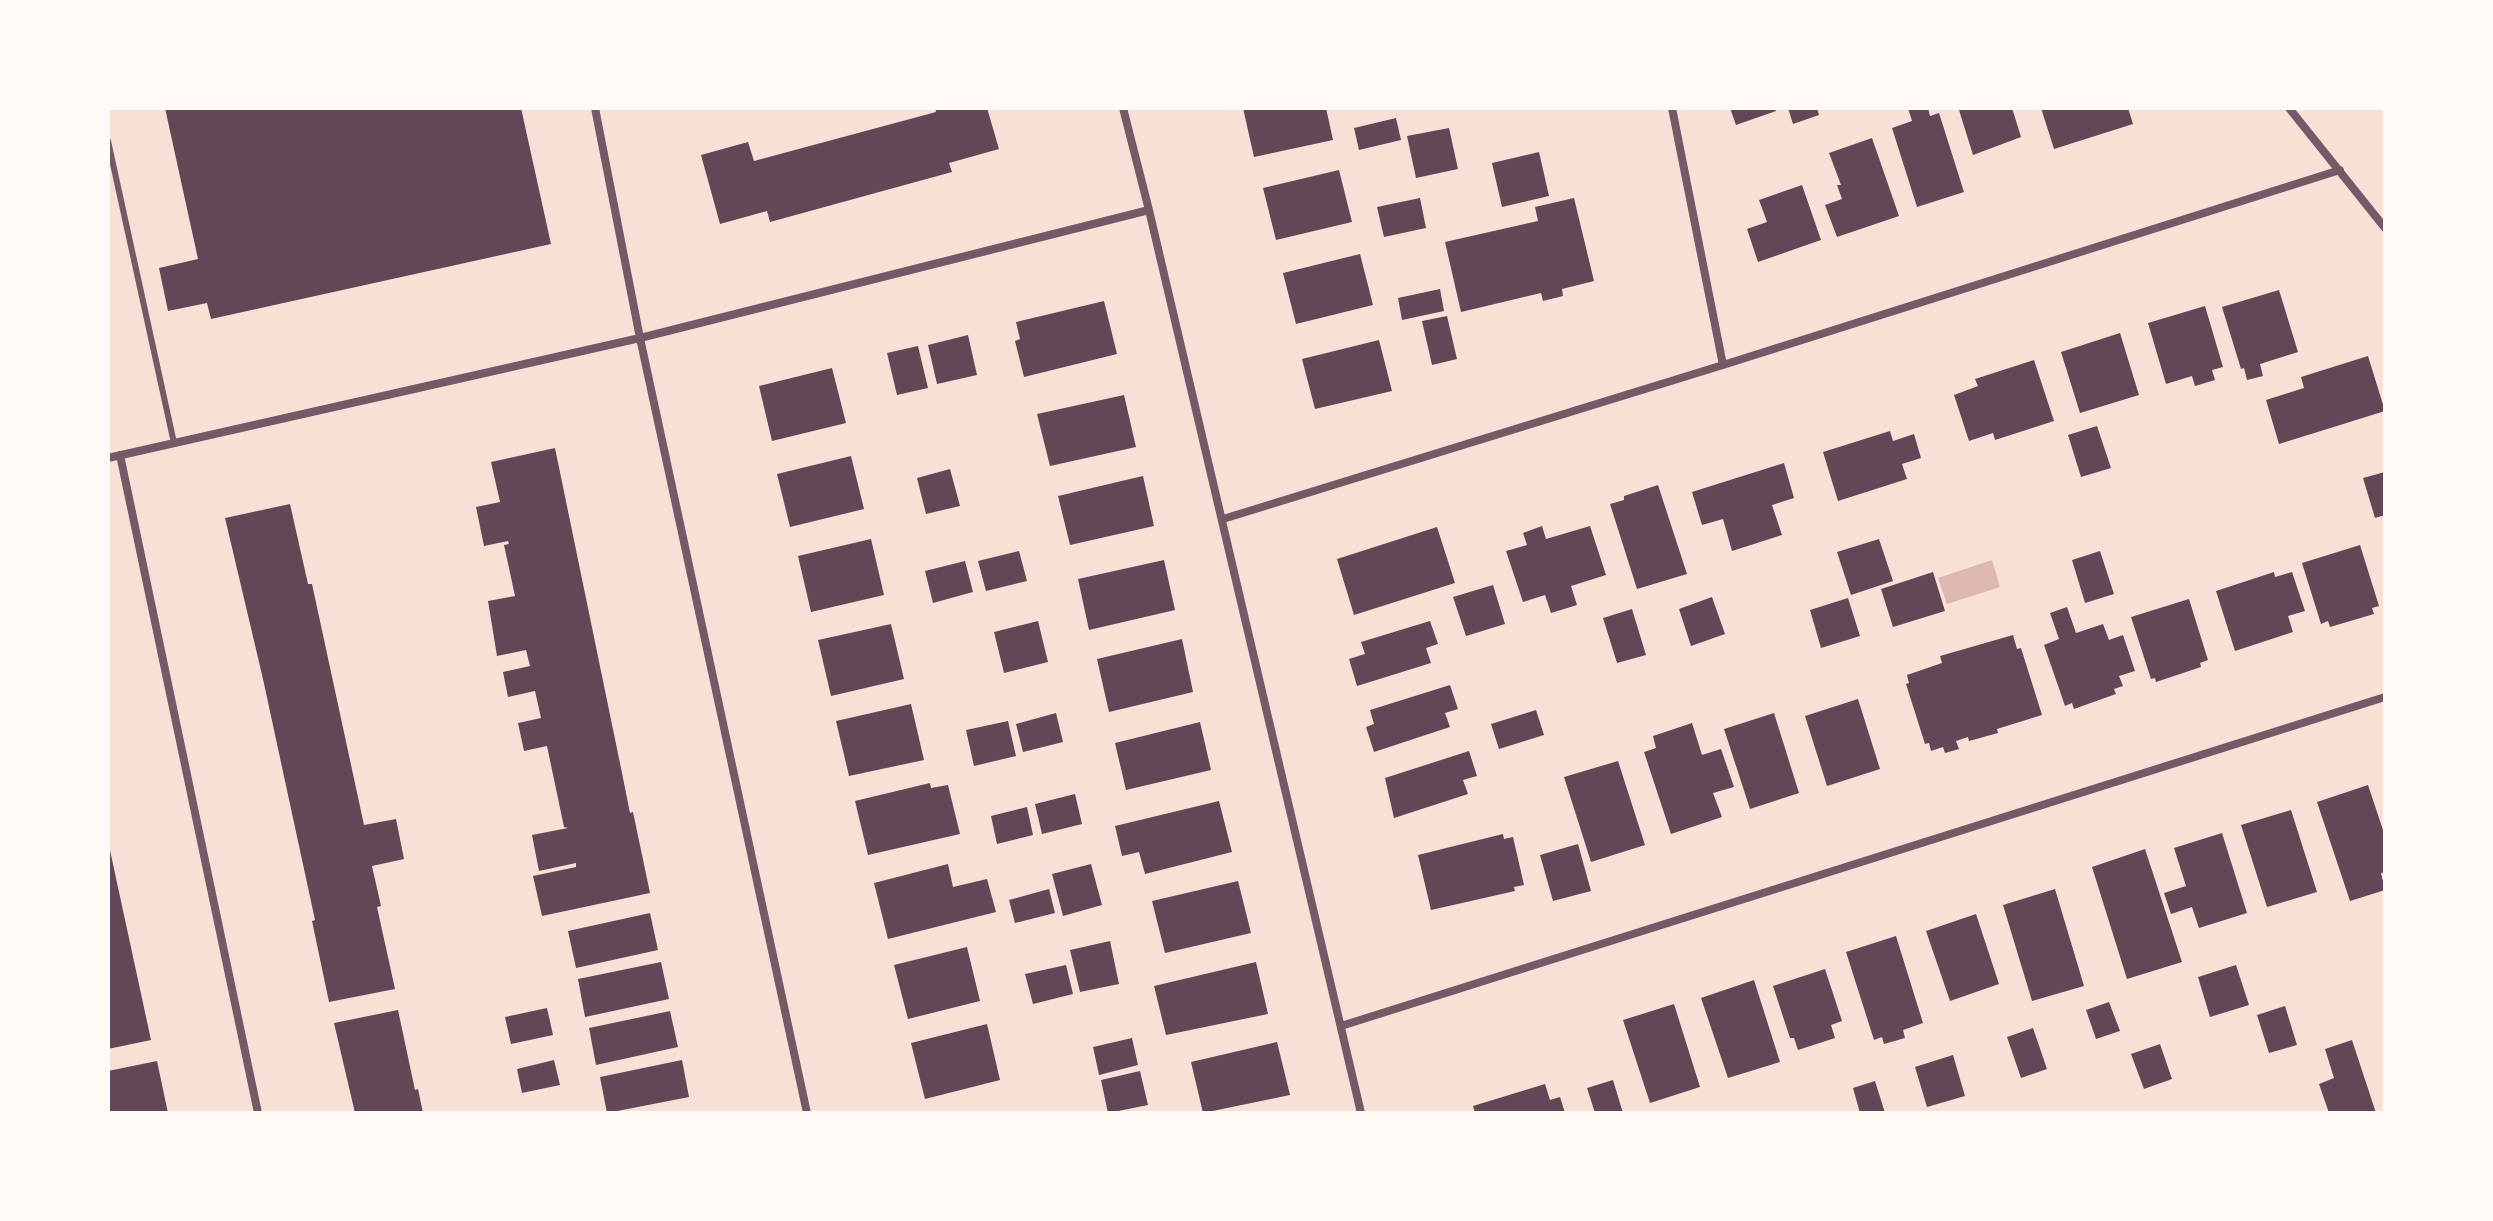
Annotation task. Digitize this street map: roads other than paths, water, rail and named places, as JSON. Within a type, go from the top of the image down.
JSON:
[{"type":"street","points":[[595,108],[640,338],[807,1113]]},
{"type":"street","points":[[1123,108],[1223,519],[1361,1113]]},
{"type":"street","points":[[1672,108],[1723,365]]},
{"type":"street","points":[[2289,108],[2385,228]]},
{"type":"street","points":[[1223,519],[2340,170]]},
{"type":"street","points":[[108,458],[640,338],[1149,210]]},
{"type":"street","points":[[120,455],[258,1113]]},
{"type":"street","points":[[1341,1026],[2385,697]]},
{"type":"lane","points":[[108,141],[174,443]]}]
